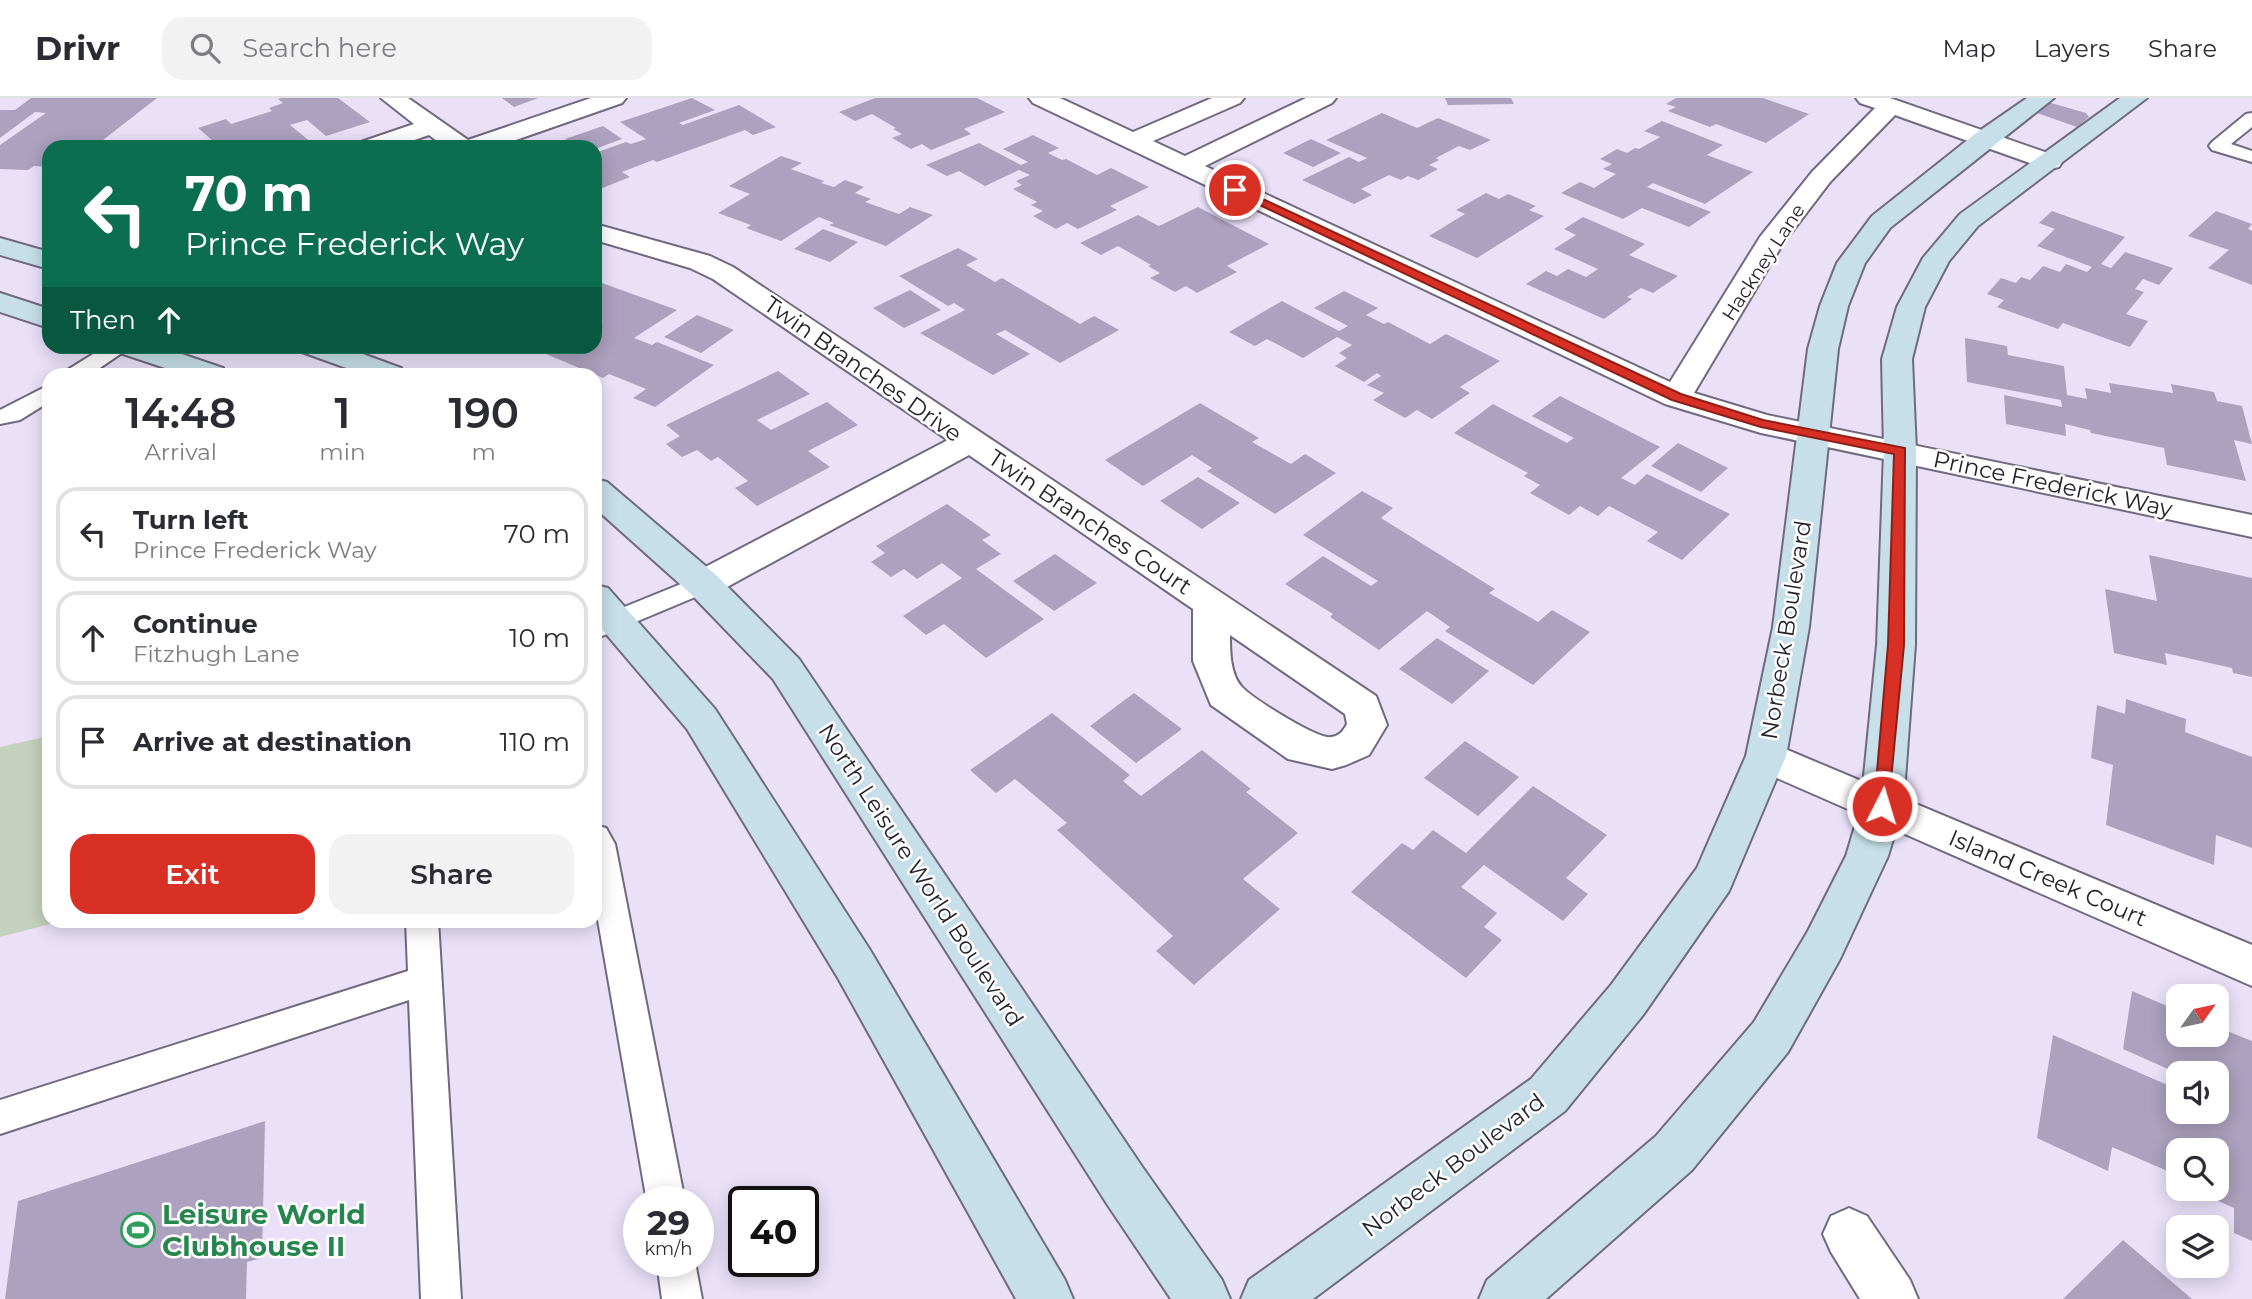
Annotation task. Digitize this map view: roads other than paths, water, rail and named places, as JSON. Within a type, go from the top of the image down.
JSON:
[{"type":"street","points":[[393,98],[450,140]]},
{"type":"street","points":[[492,140],[614,98]]},
{"type":"street","name":"Prince Frederick Way","points":[[1041,98],[1676,397],[1761,423],[2252,526]]},
{"type":"street","points":[[1133,141],[1232,98]]},
{"type":"street","points":[[1186,165],[1324,98]]},
{"type":"street","name":"Norbeck Boulevard","points":[[1268,1299],[1548,1096],[1627,1000],[1714,878],[1766,756],[1791,627],[1823,349],[1834,306],[1850,263],[1881,222],[1984,139],[2042,98]]},
{"type":"street","points":[[1506,1299],[1674,1153],[1771,1037],[1835,922],[1867,856],[1882,806],[1896,645],[1900,451],[1897,359],[1911,307],[1937,258],[1969,220],[2135,98]]},
{"type":"street","points":[[1880,102],[2050,162]]},
{"type":"street","name":"Hackney Lane","points":[[1676,397],[1770,243],[1880,102]]},
{"type":"street","points":[[391,140],[431,127]]},
{"type":"street","name":"Twin Branches Drive","points":[[602,234],[700,261],[723,273],[969,442],[703,584]]},
{"type":"street","points":[[0,246],[42,259]]},
{"type":"street","points":[[0,302],[42,317]]},
{"type":"street","points":[[150,354],[193,368]]},
{"type":"street","points":[[334,354],[373,368]]},
{"type":"street","name":"Twin Branches Court","points":[[969,442],[1211,603],[1362,706],[1367,725],[1355,744],[1332,754],[1302,748],[1225,695],[1212,661],[1211,603]]},
{"type":"street","name":"North Leisure World Boulevard","points":[[602,496],[703,584],[786,669],[1125,1186],[1203,1299]]},
{"type":"street","points":[[602,616],[708,731],[854,964],[1046,1299]]},
{"type":"street","name":"Island Creek Court","points":[[1766,756],[2252,966]]},
{"type":"street","points":[[1849,1234],[1891,1299]]},
{"type":"lane","points":[[2252,118],[2218,146],[2252,157]]},
{"type":"lane","points":[[87,368],[111,354]]},
{"type":"lane","points":[[0,417],[12,415],[42,396]]},
{"type":"lane","points":[[602,616],[703,584]]},
{"type":"lane","points":[[602,855],[663,1186]]},
{"type":"lane","points":[[422,928],[441,1299]]},
{"type":"lane","points":[[0,1117],[423,981]]},
{"type":"lane","points":[[678,1277],[682,1299]]},
{"type":"place","name":"Leisure World Clubhouse II","points":[[138,1230]]}]
